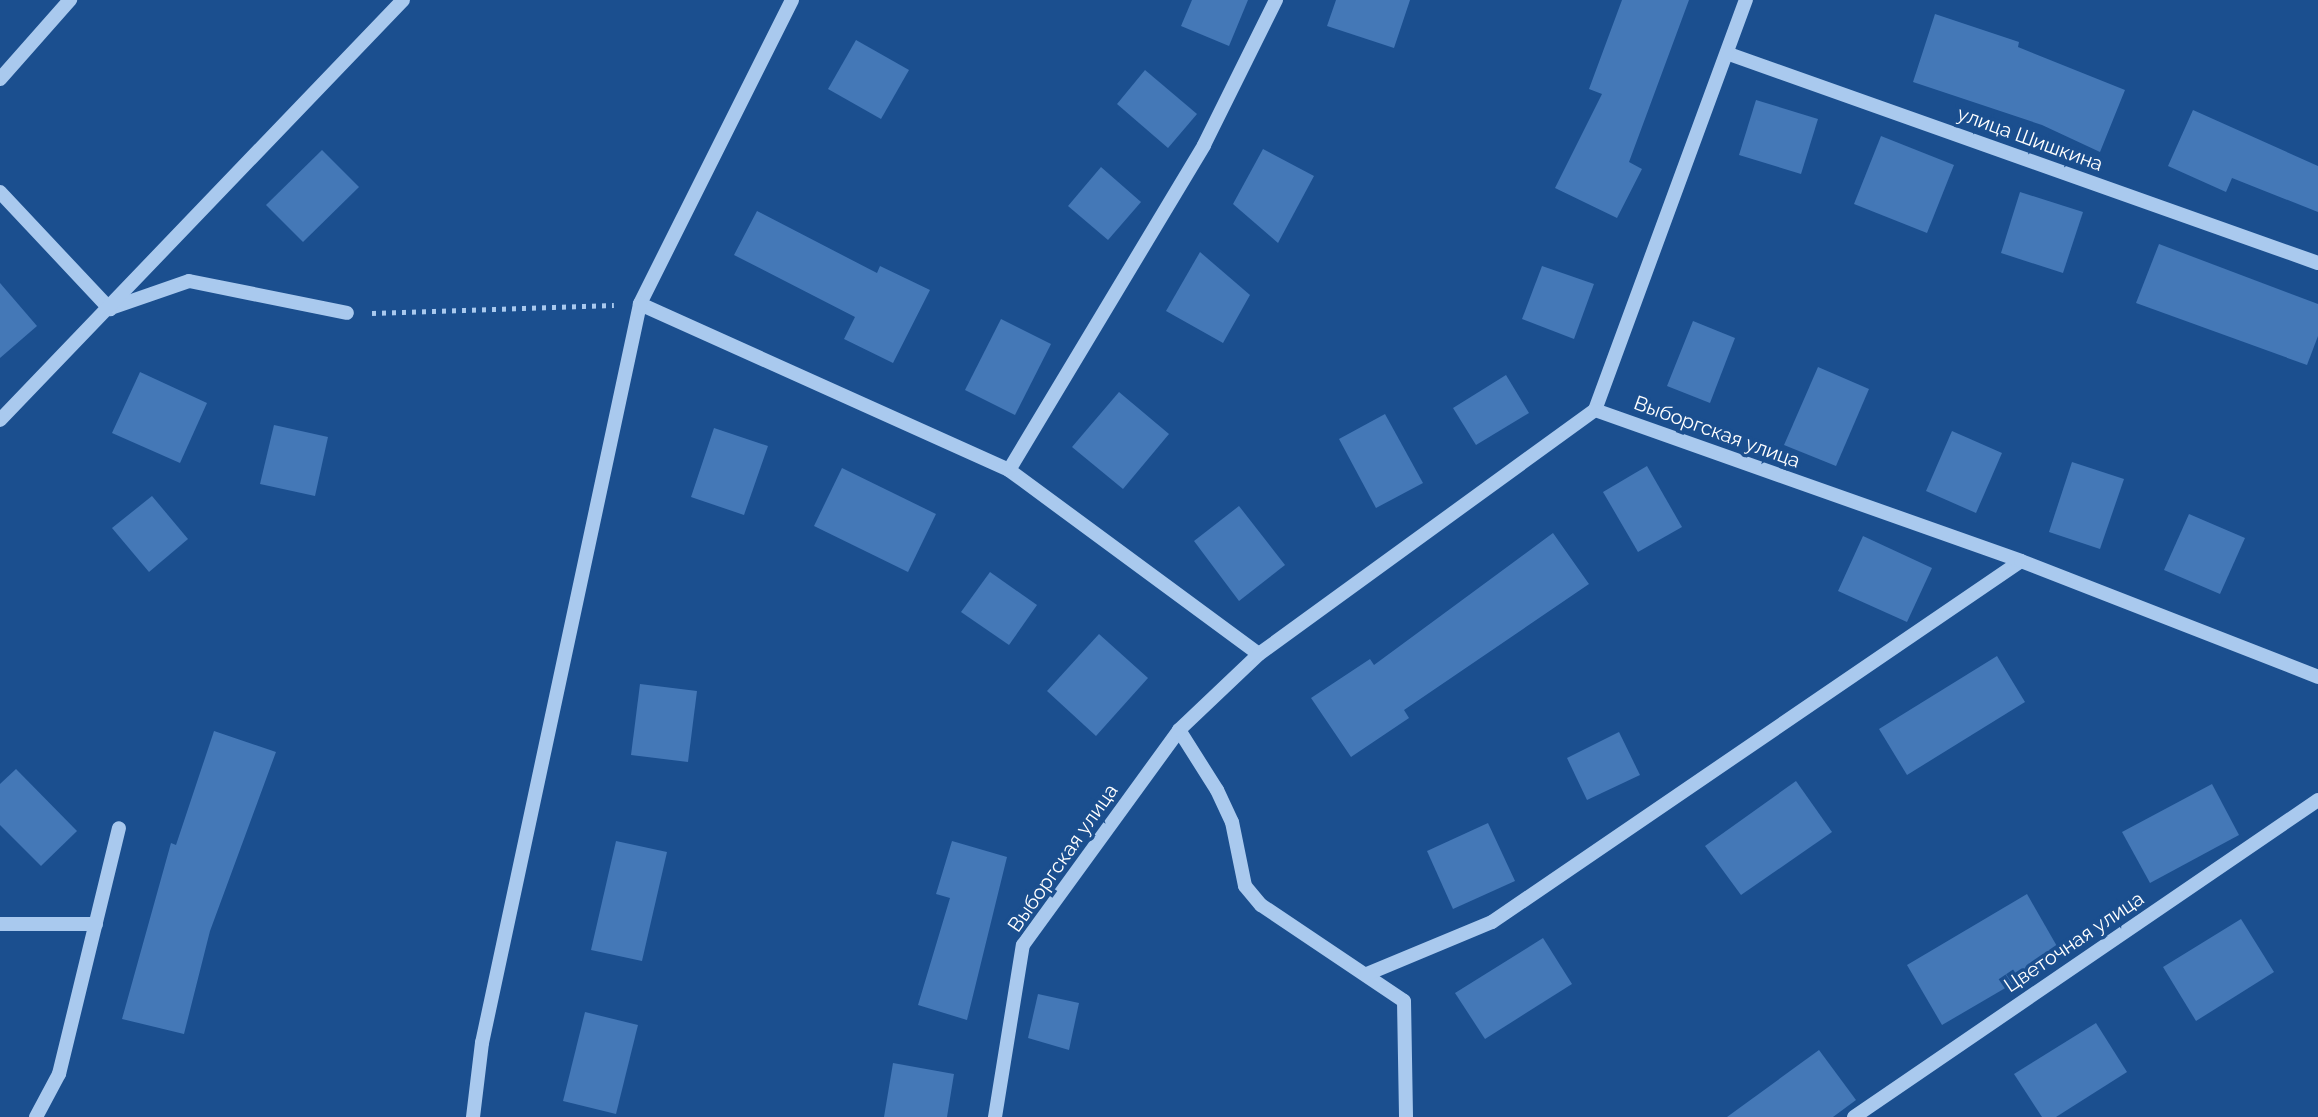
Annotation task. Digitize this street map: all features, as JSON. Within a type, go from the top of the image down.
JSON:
[{"type":"street","points":[[0,79],[70,0]]},
{"type":"street","points":[[0,420],[110,309],[403,0]]},
{"type":"street","points":[[473,1117],[482,1043],[640,304],[792,0]]},
{"type":"street","points":[[1009,470],[1204,145],[1276,0]]},
{"type":"street","points":[[1595,410],[1729,54],[1746,0]]},
{"type":"street","name":"улица Шишкина","points":[[1729,54],[2318,263]]},
{"type":"street","points":[[0,192],[110,309]]},
{"type":"street","points":[[110,309],[189,281],[347,313]]},
{"type":"street","points":[[640,304],[1009,470],[1259,654]]},
{"type":"street","name":"Выборгская улица","points":[[995,1117],[1023,945],[1179,730],[1259,654],[1595,410],[2021,561],[2318,677]]},
{"type":"street","points":[[1367,974],[1492,922],[2021,561]]},
{"type":"street","points":[[1179,730],[1232,822],[1245,886],[1261,905],[1393,989],[1408,1010],[1406,1117]]},
{"type":"street","name":"Цветочная улица","points":[[1854,1117],[2318,800]]},
{"type":"street","points":[[36,1117],[59,1074],[119,828]]},
{"type":"street","points":[[0,924],[96,924]]},
{"type":"path","points":[[347,313],[640,304]]},
{"type":"building","points":[[1192,0],[1248,0],[1229,46],[1181,26]]},
{"type":"building","points":[[1336,0],[1410,0],[1394,48],[1327,26]]},
{"type":"building","points":[[1622,0],[1689,0],[1629,162],[1642,169],[1617,218],[1555,188],[1602,94],[1589,89]]},
{"type":"building","points":[[1935,14],[2019,42],[2018,47],[2125,90],[2100,152],[2042,125],[1913,82]]},
{"type":"building","points":[[856,40],[909,70],[881,119],[828,89]]},
{"type":"building","points":[[1145,70],[1197,114],[1168,148],[1117,104]]},
{"type":"building","points":[[1756,100],[1818,119],[1801,174],[1739,155]]},
{"type":"building","points":[[2193,110],[2318,166],[2318,212],[2232,178],[2226,192],[2168,166]]},
{"type":"building","points":[[1881,136],[1954,165],[1927,233],[1854,204]]},
{"type":"building","points":[[1263,149],[1314,176],[1278,243],[1233,204]]},
{"type":"building","points":[[322,150],[359,187],[303,242],[266,205]]},
{"type":"building","points":[[1101,167],[1141,202],[1108,240],[1068,206]]},
{"type":"building","points":[[2020,192],[2083,212],[2063,273],[2001,253]]},
{"type":"building","points":[[757,211],[877,273],[880,266],[930,290],[893,363],[844,339],[855,317],[734,255]]},
{"type":"building","points":[[2159,244],[2318,304],[2318,336],[2307,365],[2136,303]]},
{"type":"building","points":[[1200,252],[1250,295],[1223,343],[1166,311]]},
{"type":"building","points":[[1542,266],[1594,284],[1574,339],[1522,319]]},
{"type":"building","points":[[0,283],[37,326],[0,358]]},
{"type":"building","points":[[1001,319],[1051,344],[1015,415],[965,390]]},
{"type":"building","points":[[1693,321],[1735,338],[1710,403],[1667,386]]},
{"type":"building","points":[[1818,367],[1869,389],[1836,466],[1784,445]]},
{"type":"building","points":[[140,372],[207,403],[180,463],[112,433]]},
{"type":"building","points":[[1506,375],[1529,413],[1476,445],[1453,408]]},
{"type":"building","points":[[1119,392],[1169,434],[1123,489],[1072,447]]},
{"type":"building","points":[[1385,414],[1423,483],[1376,508],[1339,439]]},
{"type":"building","points":[[274,425],[328,437],[315,496],[260,484]]},
{"type":"building","points":[[714,428],[768,446],[744,515],[691,497]]},
{"type":"building","points":[[1952,431],[2002,453],[1976,513],[1926,491]]},
{"type":"building","points":[[2072,462],[2124,479],[2100,549],[2049,532]]},
{"type":"building","points":[[1647,466],[1682,527],[1638,552],[1603,492]]},
{"type":"building","points":[[842,468],[936,514],[908,572],[814,526]]},
{"type":"building","points":[[152,496],[188,539],[149,572],[112,528]]},
{"type":"building","points":[[1239,506],[1285,565],[1239,601],[1194,541]]},
{"type":"building","points":[[2189,514],[2245,538],[2220,594],[2164,570]]},
{"type":"building","points":[[1553,533],[1589,584],[1404,710],[1409,718],[1351,757],[1311,698],[1370,659],[1374,665]]},
{"type":"building","points":[[1863,536],[1932,568],[1907,622],[1838,591]]},
{"type":"building","points":[[990,572],[1037,605],[1009,645],[961,612]]},
{"type":"building","points":[[1099,634],[1148,678],[1096,736],[1047,691]]},
{"type":"building","points":[[1997,656],[2025,702],[1907,775],[1879,729]]},
{"type":"building","points":[[640,684],[697,691],[688,762],[631,755]]},
{"type":"building","points":[[214,731],[276,752],[210,931],[184,1034],[122,1019],[171,843],[176,845]]},
{"type":"building","points":[[1619,732],[1640,775],[1587,800],[1567,758]]},
{"type":"building","points":[[16,769],[77,831],[41,866],[0,825],[0,784]]},
{"type":"building","points":[[1796,781],[1832,832],[1741,895],[1705,846]]},
{"type":"building","points":[[2212,784],[2239,835],[2150,883],[2122,832]]},
{"type":"building","points":[[1488,823],[1515,881],[1453,909],[1427,851]]},
{"type":"building","points":[[616,841],[667,852],[642,961],[591,950]]},
{"type":"building","points":[[952,841],[1007,857],[967,1020],[918,1005],[950,898],[936,894]]},
{"type":"building","points":[[2027,894],[2062,955],[1942,1025],[1907,965]]},
{"type":"building","points":[[2241,919],[2274,972],[2196,1021],[2163,967]]},
{"type":"building","points":[[1543,938],[1572,984],[1485,1039],[1455,993]]},
{"type":"building","points":[[1038,994],[1079,1003],[1069,1050],[1028,1038]]},
{"type":"building","points":[[585,1012],[638,1025],[616,1114],[563,1101]]},
{"type":"building","points":[[2096,1023],[2127,1072],[2056,1117],[2042,1117],[2014,1074]]},
{"type":"building","points":[[1819,1050],[1856,1100],[1833,1117],[1727,1117]]},
{"type":"building","points":[[893,1063],[954,1074],[947,1117],[884,1117]]}]
